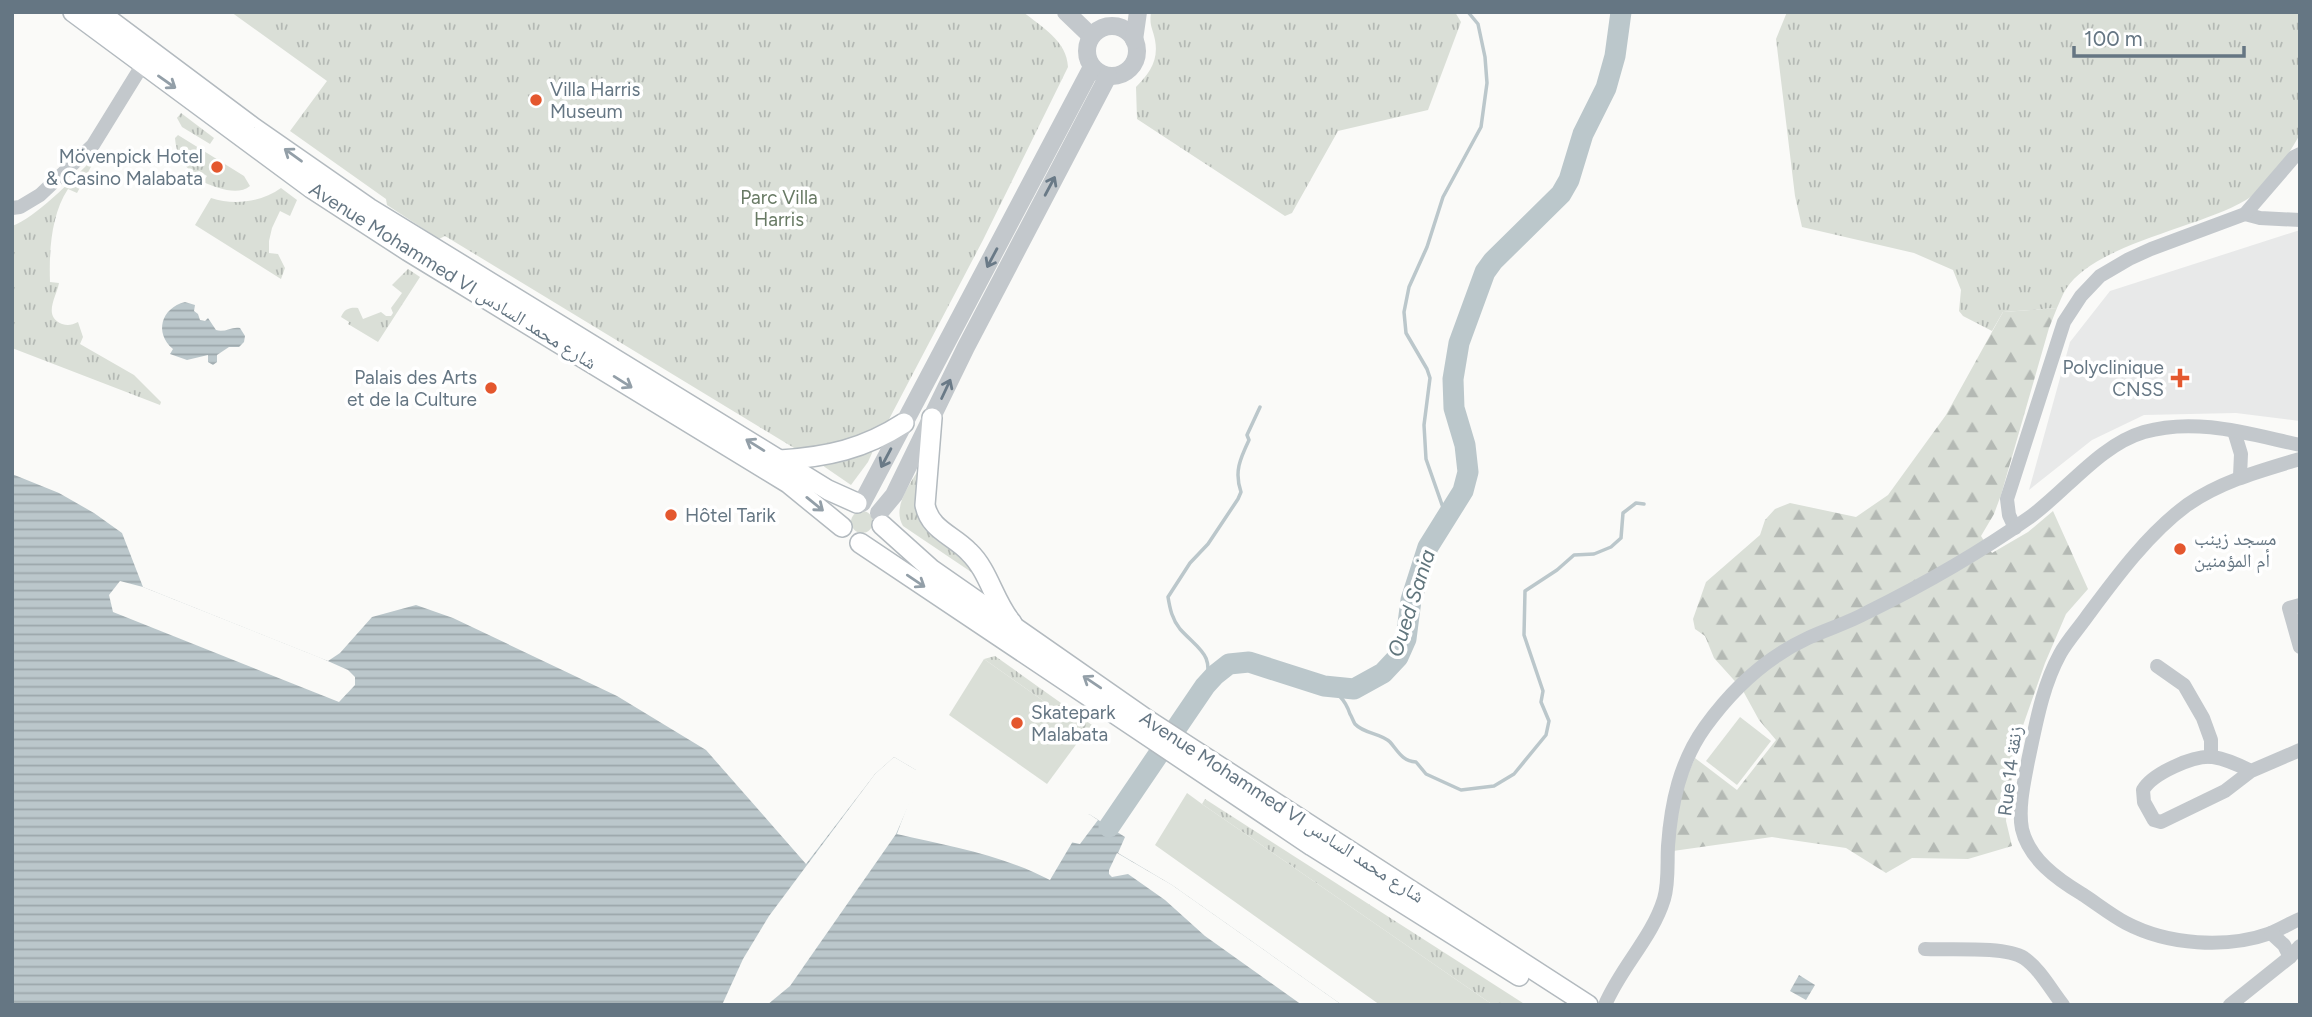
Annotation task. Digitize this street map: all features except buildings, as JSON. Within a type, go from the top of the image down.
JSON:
[{"type":"main road","name":"Avenue Mohammed VI شارع محمد السادس","points":[[73,12],[311,188],[788,484],[842,527]]},
{"type":"main road","name":"Avenue Mohammed VI شارع محمد السادس","points":[[99,12],[254,128],[369,208],[828,490],[870,511],[931,569],[1146,727]]},
{"type":"main road","points":[[932,418],[925,505],[929,517],[936,526],[972,554],[1008,618],[1019,632]]},
{"type":"main road","points":[[780,460],[820,457],[850,450],[883,436],[904,423]]},
{"type":"main road","points":[[851,506],[870,511],[877,536],[866,543],[848,538],[842,527],[843,515],[851,506]]},
{"type":"main road","name":"Avenue Mohammed VI شارع محمد السادس","points":[[860,543],[1188,755],[1588,1005]]},
{"type":"main road","name":"Avenue Mohammed VI شارع محمد السادس","points":[[1188,755],[1312,846],[1564,1005]]},
{"type":"street","points":[[1066,12],[1091,36]]},
{"type":"street","points":[[1134,40],[1138,12]]},
{"type":"street","points":[[1115,19],[1134,40],[1137,51],[1134,63],[1120,75],[1108,76],[1092,67],[1086,51],[1091,36],[1115,19]]},
{"type":"street","points":[[12,208],[20,207],[40,195],[93,145],[143,64]]},
{"type":"street","points":[[870,511],[904,423],[1092,67]]},
{"type":"street","points":[[870,511],[894,495],[966,347],[1108,76]]},
{"type":"street","points":[[2015,528],[2009,515],[2007,499],[2064,323],[2081,296],[2100,276],[2151,249],[2245,214],[2294,157],[2300,154]]},
{"type":"street","points":[[2245,214],[2260,218],[2300,220]]},
{"type":"street","points":[[1605,1005],[1650,932],[1663,901],[1667,887],[1673,802],[1683,766],[1704,728],[1729,696],[1752,673],[1808,638],[1865,614],[1943,572],[2015,528],[2045,506],[2110,448],[2129,437],[2179,426],[2202,426],[2300,445]]},
{"type":"street","points":[[2234,431],[2241,454],[2240,476]]},
{"type":"street","name":"Rue 14 زنقة","points":[[2300,459],[2240,476],[2188,505],[2162,527],[2109,587],[2060,654],[2045,688],[2036,717],[2021,811],[2022,830],[2037,859],[2070,887],[2124,922],[2159,936],[2199,942],[2236,942],[2271,933],[2300,919]]},
{"type":"street","points":[[2295,607],[2300,647]]},
{"type":"street","points":[[2157,666],[2184,685],[2203,718],[2211,740],[2211,757]]},
{"type":"street","points":[[2250,771],[2211,757],[2187,762],[2149,781],[2142,795],[2154,820],[2161,822],[2206,802],[2250,771],[2300,750]]},
{"type":"street","points":[[2230,1005],[2295,951],[2271,933]]},
{"type":"street","points":[[1925,949],[1995,951],[2019,956],[2036,971],[2063,1005]]},
{"type":"shaded area","name":"Polyclinique CNSS","points":[[2300,230],[2300,421],[2236,413],[2144,415],[2092,440],[2029,490],[2070,342],[2110,291]]},
{"type":"shaded area","points":[[185,302],[195,305],[194,311],[200,320],[205,321],[208,318],[216,330],[240,328],[245,336],[244,342],[239,347],[229,347],[217,355],[217,362],[213,365],[208,362],[208,355],[187,360],[170,354],[173,349],[163,336],[163,322],[170,310]]},
{"type":"shaded area","points":[[12,474],[59,493],[122,533],[143,587],[328,661],[340,653],[372,617],[416,605],[453,618],[617,696],[706,750],[806,864],[875,774],[894,757],[916,770],[911,795],[897,834],[994,858],[1050,880],[1089,814],[1125,837],[1118,853],[1172,885],[1342,1005],[12,1005]]},
{"type":"shaded area","points":[[1799,975],[1815,985],[1806,1000],[1790,991]]},
{"type":"green space","name":"Parc Villa Harris","points":[[231,12],[1023,12],[1058,42],[1067,58],[1068,67],[983,240],[886,425],[865,437],[799,451],[445,236],[439,239],[387,205],[386,199],[290,131],[327,81]]},
{"type":"green space","points":[[1151,12],[1455,12],[1461,22],[1428,110],[1338,131],[1292,213],[1285,216],[1137,119],[1136,87],[1149,72],[1156,54]]},
{"type":"green space","points":[[1787,12],[2300,12],[2300,134],[2276,170],[2254,195],[2201,220],[2123,248],[2080,273],[2066,289],[2057,308],[2003,312],[1992,331],[1963,316],[1959,311],[1961,290],[1953,270],[1914,253],[1802,227],[1795,196],[1776,39]]},
{"type":"green space","points":[[181,113],[214,138],[210,144],[182,127],[177,118]]},
{"type":"green space","points":[[178,135],[244,176],[250,186],[234,191],[203,182],[207,176],[199,171],[195,175],[181,159],[175,138]]},
{"type":"green space","points":[[90,162],[93,163],[77,193],[68,189],[62,199],[55,222],[50,282],[59,283],[52,305],[53,316],[64,325],[78,322],[83,337],[80,344],[134,375],[161,402],[160,405],[12,348],[12,226],[42,207]]},
{"type":"green space","points":[[281,188],[297,200],[290,216],[280,211],[269,241],[269,253],[278,254],[285,268],[281,279],[195,225],[211,198],[229,202],[248,201],[265,197]]},
{"type":"green space","points":[[408,269],[420,277],[378,342],[341,317],[350,308],[358,308],[363,319],[381,312],[391,316],[391,308],[402,293],[392,285]]},
{"type":"green space","points":[[2057,308],[2001,495],[1981,536],[1992,553],[2028,532],[2053,511],[2088,589],[2066,614],[2020,734],[2007,804],[2006,821],[2012,846],[1968,859],[1912,858],[1886,873],[1846,848],[1772,837],[1673,851],[1680,792],[1695,758],[1737,790],[1776,740],[1759,720],[1742,689],[1714,658],[1705,636],[1695,629],[1693,619],[1706,582],[1760,535],[1765,520],[1775,509],[1790,503],[1856,517],[1888,495],[1946,415],[2003,312]]},
{"type":"green space","points":[[876,444],[868,462],[851,485],[816,461]]},
{"type":"green space","points":[[922,464],[921,501],[983,580],[903,526],[900,518],[901,502]]},
{"type":"green space","points":[[862,511],[870,514],[873,522],[870,530],[862,533],[854,530],[851,522],[854,514]]},
{"type":"green space","points":[[995,656],[1092,725],[1086,731],[984,659]]},
{"type":"green space","name":"Skatepark Malabata","points":[[984,659],[1086,731],[1047,784],[949,715]]},
{"type":"green space","points":[[1740,717],[1771,741],[1737,785],[1706,761]]},
{"type":"green space","points":[[1187,793],[1493,1005],[1380,1005],[1155,845]]},
{"type":"green space","points":[[1205,799],[1526,1005],[1493,1005],[1202,804]]},
{"type":"pier","points":[[120,581],[143,587],[321,658],[348,670],[355,677],[355,685],[339,702],[113,612],[109,595]]},
{"type":"pier","points":[[894,757],[916,770],[916,782],[910,802],[896,834],[790,986],[767,1005],[722,1005],[743,959],[769,916],[875,774]]},
{"type":"pier","points":[[1089,814],[1098,820],[1080,844],[1070,842],[1082,819]]},
{"type":"pier","points":[[1117,853],[1172,885],[1342,1005],[1302,1005],[1205,936],[1165,900],[1128,874],[1112,877],[1109,870]]},
{"type":"waterway","points":[[1447,519],[1426,459],[1424,425],[1430,378],[1406,333],[1404,312],[1409,287],[1427,247],[1443,197],[1481,127],[1487,83],[1485,57],[1478,24],[1468,12]]},
{"type":"waterway","name":"Oued Sania","points":[[1109,827],[1205,686],[1229,664],[1249,662],[1324,686],[1354,689],[1383,673],[1398,657],[1406,639],[1411,600],[1428,547],[1463,491],[1468,472],[1465,445],[1454,408],[1453,379],[1459,343],[1485,272],[1561,194],[1569,180],[1583,134],[1606,88],[1615,56],[1621,12]]},
{"type":"waterway","name":"Oued Sania","points":[[1621,17],[1624,12]]},
{"type":"waterway","points":[[1205,686],[1208,675],[1206,659],[1177,625],[1168,597],[1238,499],[1241,492],[1239,466],[1249,440],[1247,435],[1260,407]]},
{"type":"waterway","points":[[1324,686],[1343,700],[1354,723],[1363,730],[1386,739],[1407,760],[1416,762],[1426,774],[1461,790],[1494,786],[1514,774],[1546,735],[1549,721],[1541,702],[1543,691],[1524,635],[1525,591],[1574,555],[1594,554],[1611,547],[1621,538],[1623,513],[1636,503],[1644,504]]},
{"type":"place","name":"Villa Harris Museum","points":[[536,100]]},
{"type":"place","name":"Mövenpick Hotel & Casino Malabata","points":[[217,167]]},
{"type":"place","name":"Polyclinique CNSS","points":[[2180,378]]},
{"type":"place","name":"Palais des Arts et de la Culture","points":[[491,388]]},
{"type":"place","name":"Hôtel Tarik","points":[[671,515]]},
{"type":"place","name":"مسجد زينب أم المؤمنين","points":[[2180,549]]},
{"type":"place","name":"Skatepark Malabata","points":[[1017,723]]}]
